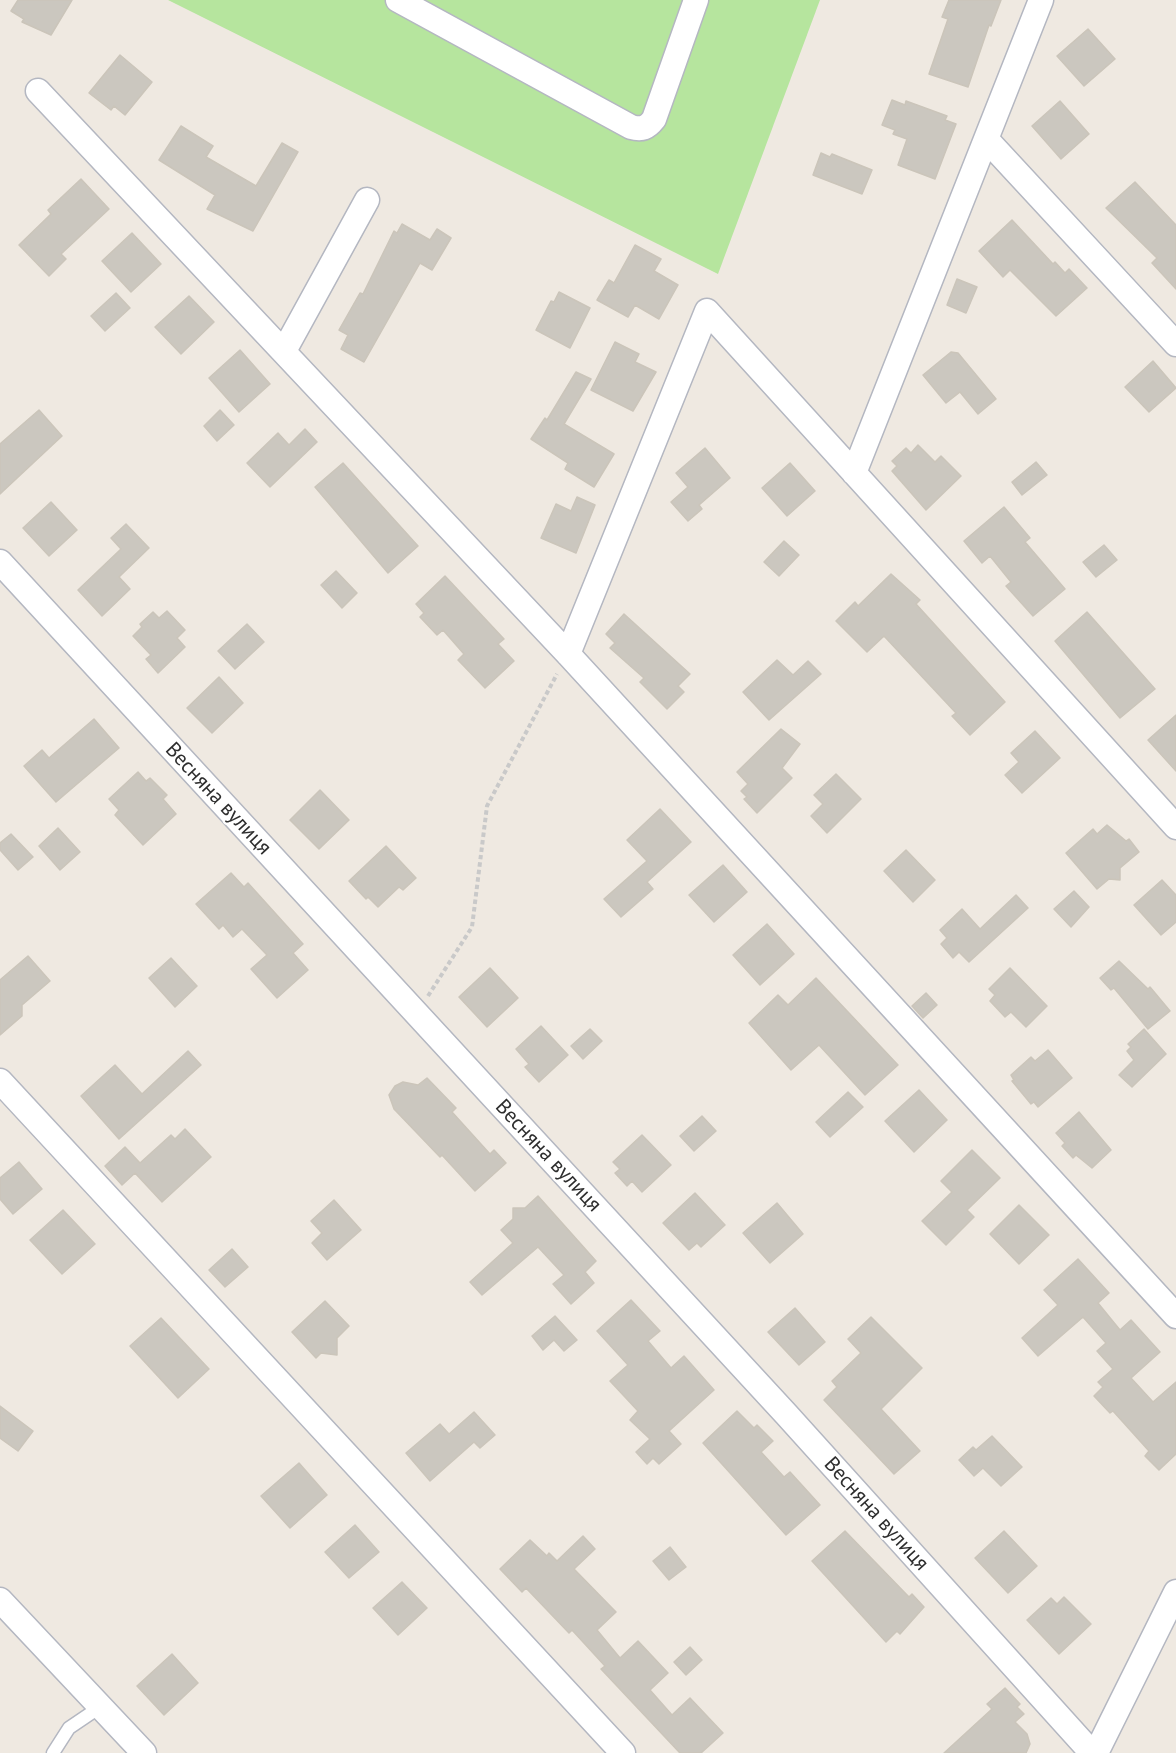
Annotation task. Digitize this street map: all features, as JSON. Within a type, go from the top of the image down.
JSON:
[{"type":"street","points":[[398,0],[631,127],[640,129],[648,126],[654,119],[696,0]]},
{"type":"street","points":[[854,473],[1041,0]]},
{"type":"street","points":[[38,91],[568,654],[1176,1316]]},
{"type":"street","points":[[987,140],[1176,344]]},
{"type":"street","points":[[284,351],[367,200]]},
{"type":"street","points":[[568,654],[707,311],[1176,827]]},
{"type":"street","name":"Весняна вулиця","points":[[0,562],[786,1414],[1094,1753]]},
{"type":"street","points":[[0,1081],[624,1753]]},
{"type":"street","points":[[1094,1753],[1176,1592]]},
{"type":"street","points":[[0,1600],[144,1753]]},
{"type":"lane","points":[[53,1753],[69,1728],[100,1707]]},
{"type":"path","points":[[417,1014],[472,927],[487,806],[568,654]]},
{"type":"green space","points":[[168,0],[820,0],[718,274]]},
{"type":"building","points":[[18,0],[72,0],[51,35],[22,22],[24,19],[11,11]]},
{"type":"building","points":[[949,0],[1001,0],[991,26],[989,25],[968,87],[929,74],[948,19],[942,17]]},
{"type":"building","points":[[1088,29],[1115,59],[1084,86],[1057,56]]},
{"type":"building","points":[[120,55],[152,82],[125,115],[114,106],[111,110],[89,93]]},
{"type":"building","points":[[892,100],[905,105],[906,101],[947,116],[945,120],[956,124],[935,179],[898,165],[907,139],[893,134],[895,130],[882,125]]},
{"type":"building","points":[[1060,101],[1089,134],[1061,159],[1032,126]]},
{"type":"building","points":[[181,126],[213,146],[206,157],[256,186],[282,143],[298,152],[253,231],[207,209],[215,195],[159,160]]},
{"type":"building","points":[[821,153],[830,157],[832,154],[872,170],[862,194],[813,175]]},
{"type":"building","points":[[81,179],[109,209],[61,254],[66,259],[49,276],[19,245],[51,214],[48,210]]},
{"type":"building","points":[[1135,182],[1176,225],[1176,289],[1152,263],[1157,258],[1106,208]]},
{"type":"building","points":[[1012,220],[1053,264],[1055,262],[1065,273],[1069,269],[1087,288],[1056,316],[1010,270],[1003,277],[979,251]]},
{"type":"building","points":[[402,224],[430,240],[437,229],[451,238],[432,270],[420,263],[364,362],[341,349],[348,335],[339,330],[360,293],[363,294],[394,231],[397,233]]},
{"type":"building","points":[[132,233],[161,264],[131,292],[102,261]]},
{"type":"building","points":[[635,245],[661,259],[654,271],[678,285],[659,319],[635,305],[628,317],[597,300],[609,280],[614,283]]},
{"type":"building","points":[[957,279],[977,287],[966,313],[947,305]]},
{"type":"building","points":[[559,292],[590,308],[570,348],[536,330],[551,301],[554,302]]},
{"type":"building","points":[[116,293],[130,308],[105,331],[91,316]]},
{"type":"building","points":[[189,296],[214,322],[181,354],[155,327]]},
{"type":"building","points":[[615,342],[639,354],[635,362],[656,372],[633,411],[591,390]]},
{"type":"building","points":[[240,350],[270,384],[239,412],[209,378]]},
{"type":"building","points":[[951,352],[958,353],[996,399],[978,414],[960,392],[946,403],[923,375]]},
{"type":"building","points":[[1153,361],[1176,388],[1149,412],[1125,387]]},
{"type":"building","points":[[576,372],[591,379],[564,424],[614,454],[594,487],[565,469],[568,463],[531,439],[545,418],[547,420]]},
{"type":"building","points":[[39,410],[62,436],[0,494],[0,444]]},
{"type":"building","points":[[220,410],[234,425],[217,441],[204,426]]},
{"type":"building","points":[[305,429],[317,442],[270,487],[247,463],[278,433],[289,445]]},
{"type":"building","points":[[918,445],[935,462],[941,456],[961,476],[926,510],[892,471],[897,466],[892,461],[906,448],[911,453]]},
{"type":"building","points":[[705,448],[730,478],[699,505],[702,509],[688,521],[671,502],[688,487],[676,473]]},
{"type":"building","points":[[1036,462],[1047,475],[1022,495],[1012,482]]},
{"type":"building","points":[[343,463],[418,546],[388,573],[315,487]]},
{"type":"building","points":[[790,463],[815,491],[787,516],[762,488]]},
{"type":"building","points":[[577,497],[595,505],[576,553],[541,538],[556,504],[571,511]]},
{"type":"building","points":[[51,502],[77,530],[49,556],[23,528]]},
{"type":"building","points":[[1004,507],[1030,538],[1025,542],[1065,589],[1033,616],[1006,586],[1011,582],[990,556],[982,563],[964,541]]},
{"type":"building","points":[[126,524],[149,548],[119,577],[130,589],[102,616],[78,590],[121,549],[111,538]]},
{"type":"building","points":[[784,541],[799,555],[779,576],[764,562]]},
{"type":"building","points":[[1104,545],[1117,560],[1096,577],[1083,562]]},
{"type":"building","points":[[336,571],[357,593],[342,608],[321,585]]},
{"type":"building","points":[[891,574],[920,600],[916,604],[1005,702],[970,735],[952,716],[956,713],[884,636],[867,652],[836,621],[855,602],[858,606]]},
{"type":"building","points":[[445,576],[504,639],[498,644],[514,661],[485,688],[458,660],[464,654],[443,630],[437,635],[420,617],[424,613],[416,604]]},
{"type":"building","points":[[167,611],[185,630],[177,638],[185,647],[158,673],[146,659],[151,655],[133,636],[142,627],[140,624],[153,612],[159,618]]},
{"type":"building","points":[[1087,612],[1155,689],[1120,718],[1055,641]]},
{"type":"building","points":[[624,614],[690,674],[678,686],[684,692],[667,709],[640,682],[644,678],[610,648],[615,643],[606,634]]},
{"type":"building","points":[[247,624],[264,642],[235,669],[218,651]]},
{"type":"building","points":[[777,660],[793,675],[808,661],[821,674],[769,720],[743,692]]},
{"type":"building","points":[[219,677],[243,703],[212,733],[187,708]]},
{"type":"building","points":[[1176,715],[1176,771],[1148,740]]},
{"type":"building","points":[[94,719],[119,748],[56,802],[24,766],[42,750],[49,758]]},
{"type":"building","points":[[781,729],[800,744],[782,768],[792,778],[757,813],[744,799],[747,797],[741,791],[748,784],[737,772]]},
{"type":"building","points":[[1035,731],[1060,758],[1022,793],[1005,775],[1019,762],[1011,753]]},
{"type":"building","points":[[138,772],[146,781],[150,778],[167,795],[163,799],[176,814],[143,845],[115,815],[119,810],[109,799]]},
{"type":"building","points":[[836,774],[861,799],[827,833],[811,816],[823,804],[814,795]]},
{"type":"building","points":[[320,790],[349,820],[319,849],[290,820]]},
{"type":"building","points":[[660,809],[691,842],[647,882],[653,889],[621,917],[604,899],[647,861],[627,840]]},
{"type":"building","points":[[1107,825],[1126,841],[1129,839],[1139,852],[1120,868],[1120,880],[1109,879],[1097,889],[1066,853],[1093,829],[1097,834]]},
{"type":"building","points":[[58,828],[80,852],[60,870],[39,846]]},
{"type":"building","points":[[11,834],[33,857],[18,870],[0,850],[0,843]]},
{"type":"building","points":[[386,846],[416,878],[403,890],[399,887],[378,907],[368,897],[366,899],[349,881]]},
{"type":"building","points":[[906,850],[935,880],[913,902],[884,871]]},
{"type":"building","points":[[723,865],[747,892],[714,922],[689,895]]},
{"type":"building","points":[[231,873],[244,887],[248,883],[303,944],[293,953],[308,970],[277,998],[251,969],[267,955],[242,929],[233,937],[223,925],[219,929],[196,904]]},
{"type":"building","points":[[1162,880],[1176,895],[1176,922],[1161,935],[1134,905]]},
{"type":"building","points":[[1074,891],[1089,907],[1071,927],[1054,909]]},
{"type":"building","points":[[1016,895],[1028,908],[969,962],[959,952],[953,958],[941,944],[947,938],[940,930],[962,909],[980,929]]},
{"type":"building","points":[[767,924],[794,954],[760,985],[733,955]]},
{"type":"building","points":[[28,956],[50,981],[22,1005],[22,1016],[0,1035],[0,980]]},
{"type":"building","points":[[171,958],[197,986],[175,1007],[149,978]]},
{"type":"building","points":[[1119,961],[1148,989],[1150,987],[1170,1011],[1148,1029],[1114,988],[1111,990],[1100,978]]},
{"type":"building","points":[[490,968],[518,998],[487,1027],[459,997]]},
{"type":"building","points":[[1010,968],[1047,1006],[1026,1027],[1011,1012],[1005,1017],[990,1001],[995,995],[989,989]]},
{"type":"building","points":[[816,978],[898,1065],[865,1095],[819,1045],[791,1070],[749,1023],[778,995],[788,1005]]},
{"type":"building","points":[[926,993],[937,1005],[923,1018],[912,1006]]},
{"type":"building","points":[[541,1026],[568,1055],[539,1082],[525,1067],[529,1064],[516,1049]]},
{"type":"building","points":[[590,1029],[602,1041],[583,1059],[571,1046]]},
{"type":"building","points":[[1144,1029],[1166,1054],[1132,1087],[1119,1075],[1134,1060],[1127,1051],[1131,1047],[1128,1044]]},
{"type":"building","points":[[1048,1050],[1072,1078],[1038,1107],[1034,1102],[1031,1104],[1012,1081],[1014,1080],[1011,1075],[1031,1057],[1035,1061]]},
{"type":"building","points":[[188,1051],[201,1065],[119,1139],[81,1096],[115,1065],[142,1094]]},
{"type":"building","points":[[427,1078],[456,1108],[452,1112],[490,1154],[494,1150],[506,1163],[475,1191],[442,1155],[440,1157],[394,1109],[389,1095],[395,1086],[403,1082],[418,1085]]},
{"type":"building","points":[[919,1090],[947,1120],[914,1152],[885,1121]]},
{"type":"building","points":[[848,1092],[863,1107],[830,1137],[816,1122]]},
{"type":"building","points":[[1079,1112],[1111,1150],[1092,1168],[1076,1155],[1073,1158],[1062,1146],[1065,1143],[1056,1133]]},
{"type":"building","points":[[702,1116],[716,1131],[694,1151],[680,1136]]},
{"type":"building","points":[[185,1129],[211,1157],[162,1202],[135,1173],[122,1185],[105,1166],[125,1147],[140,1163],[171,1135],[175,1139]]},
{"type":"building","points":[[642,1135],[671,1165],[642,1192],[632,1181],[627,1186],[615,1173],[620,1169],[613,1162]]},
{"type":"building","points":[[972,1150],[1000,1178],[967,1210],[974,1217],[946,1245],[922,1221],[952,1192],[941,1181]]},
{"type":"building","points":[[19,1162],[42,1189],[13,1214],[0,1199],[0,1178]]},
{"type":"building","points":[[695,1193],[725,1225],[701,1247],[697,1243],[689,1250],[663,1223]]},
{"type":"building","points":[[538,1196],[596,1261],[585,1272],[594,1283],[571,1304],[553,1284],[564,1275],[538,1247],[482,1295],[470,1282],[513,1243],[501,1230],[513,1219],[513,1208],[525,1208]]},
{"type":"building","points":[[334,1200],[361,1230],[327,1260],[312,1243],[322,1233],[311,1221]]},
{"type":"building","points":[[777,1203],[803,1234],[770,1263],[743,1233]]},
{"type":"building","points":[[1019,1205],[1049,1235],[1019,1264],[990,1234]]},
{"type":"building","points":[[63,1210],[95,1244],[62,1274],[30,1240]]},
{"type":"building","points":[[232,1249],[248,1267],[225,1287],[209,1270]]},
{"type":"building","points":[[1078,1259],[1109,1293],[1098,1303],[1120,1330],[1131,1320],[1160,1352],[1131,1378],[1153,1402],[1176,1382],[1176,1454],[1159,1470],[1145,1456],[1149,1451],[1113,1411],[1110,1413],[1094,1396],[1103,1387],[1098,1382],[1113,1369],[1097,1351],[1106,1343],[1083,1317],[1038,1356],[1022,1338],[1058,1305],[1044,1290]]},
{"type":"building","points":[[631,1300],[660,1331],[648,1341],[671,1368],[684,1356],[714,1390],[669,1431],[681,1444],[659,1464],[653,1458],[647,1464],[636,1452],[650,1439],[630,1420],[638,1411],[610,1381],[628,1365],[597,1331]]},
{"type":"building","points":[[325,1301],[349,1326],[337,1338],[337,1355],[321,1353],[316,1358],[292,1332]]},
{"type":"building","points":[[795,1308],[825,1342],[799,1365],[768,1332]]},
{"type":"building","points":[[555,1316],[577,1340],[564,1351],[554,1340],[543,1350],[532,1336]]},
{"type":"building","points":[[871,1317],[922,1368],[881,1409],[920,1451],[894,1474],[824,1400],[837,1387],[832,1381],[861,1353],[848,1339]]},
{"type":"building","points":[[161,1318],[209,1369],[178,1398],[130,1346]]},
{"type":"building","points":[[0,1406],[33,1431],[18,1451],[0,1438]]},
{"type":"building","points":[[737,1411],[754,1428],[757,1425],[773,1441],[761,1452],[784,1477],[790,1472],[820,1505],[786,1535],[703,1443]]},
{"type":"building","points":[[474,1412],[495,1435],[480,1448],[474,1442],[430,1481],[406,1453],[440,1424],[449,1434]]},
{"type":"building","points":[[992,1436],[1022,1467],[1001,1486],[983,1468],[974,1476],[959,1460],[973,1447],[976,1450]]},
{"type":"building","points":[[299,1463],[327,1495],[290,1528],[261,1496]]},
{"type":"building","points":[[355,1525],[379,1552],[349,1578],[325,1552]]},
{"type":"building","points":[[845,1531],[909,1597],[912,1594],[924,1607],[900,1634],[897,1631],[886,1642],[812,1561]]},
{"type":"building","points":[[1004,1531],[1037,1566],[1008,1593],[975,1558]]},
{"type":"building","points":[[583,1536],[595,1549],[574,1569],[616,1612],[597,1630],[620,1658],[638,1641],[668,1673],[650,1690],[672,1715],[690,1698],[723,1733],[701,1753],[680,1753],[601,1669],[605,1666],[572,1630],[569,1633],[526,1588],[522,1592],[500,1569],[530,1540],[547,1556],[549,1553],[557,1561]]},
{"type":"building","points":[[670,1547],[686,1567],[669,1580],[653,1561]]},
{"type":"building","points":[[402,1582],[427,1608],[398,1635],[373,1608]]},
{"type":"building","points":[[1064,1597],[1091,1624],[1059,1654],[1027,1620],[1051,1598],[1057,1604]]},
{"type":"building","points":[[690,1647],[702,1660],[686,1675],[674,1662]]},
{"type":"building","points":[[172,1654],[198,1683],[164,1715],[137,1686]]},
{"type":"building","points":[[1005,1688],[1020,1704],[1017,1707],[1024,1714],[1015,1722],[1027,1734],[1030,1744],[1026,1753],[944,1753],[992,1709],[987,1704]]}]
